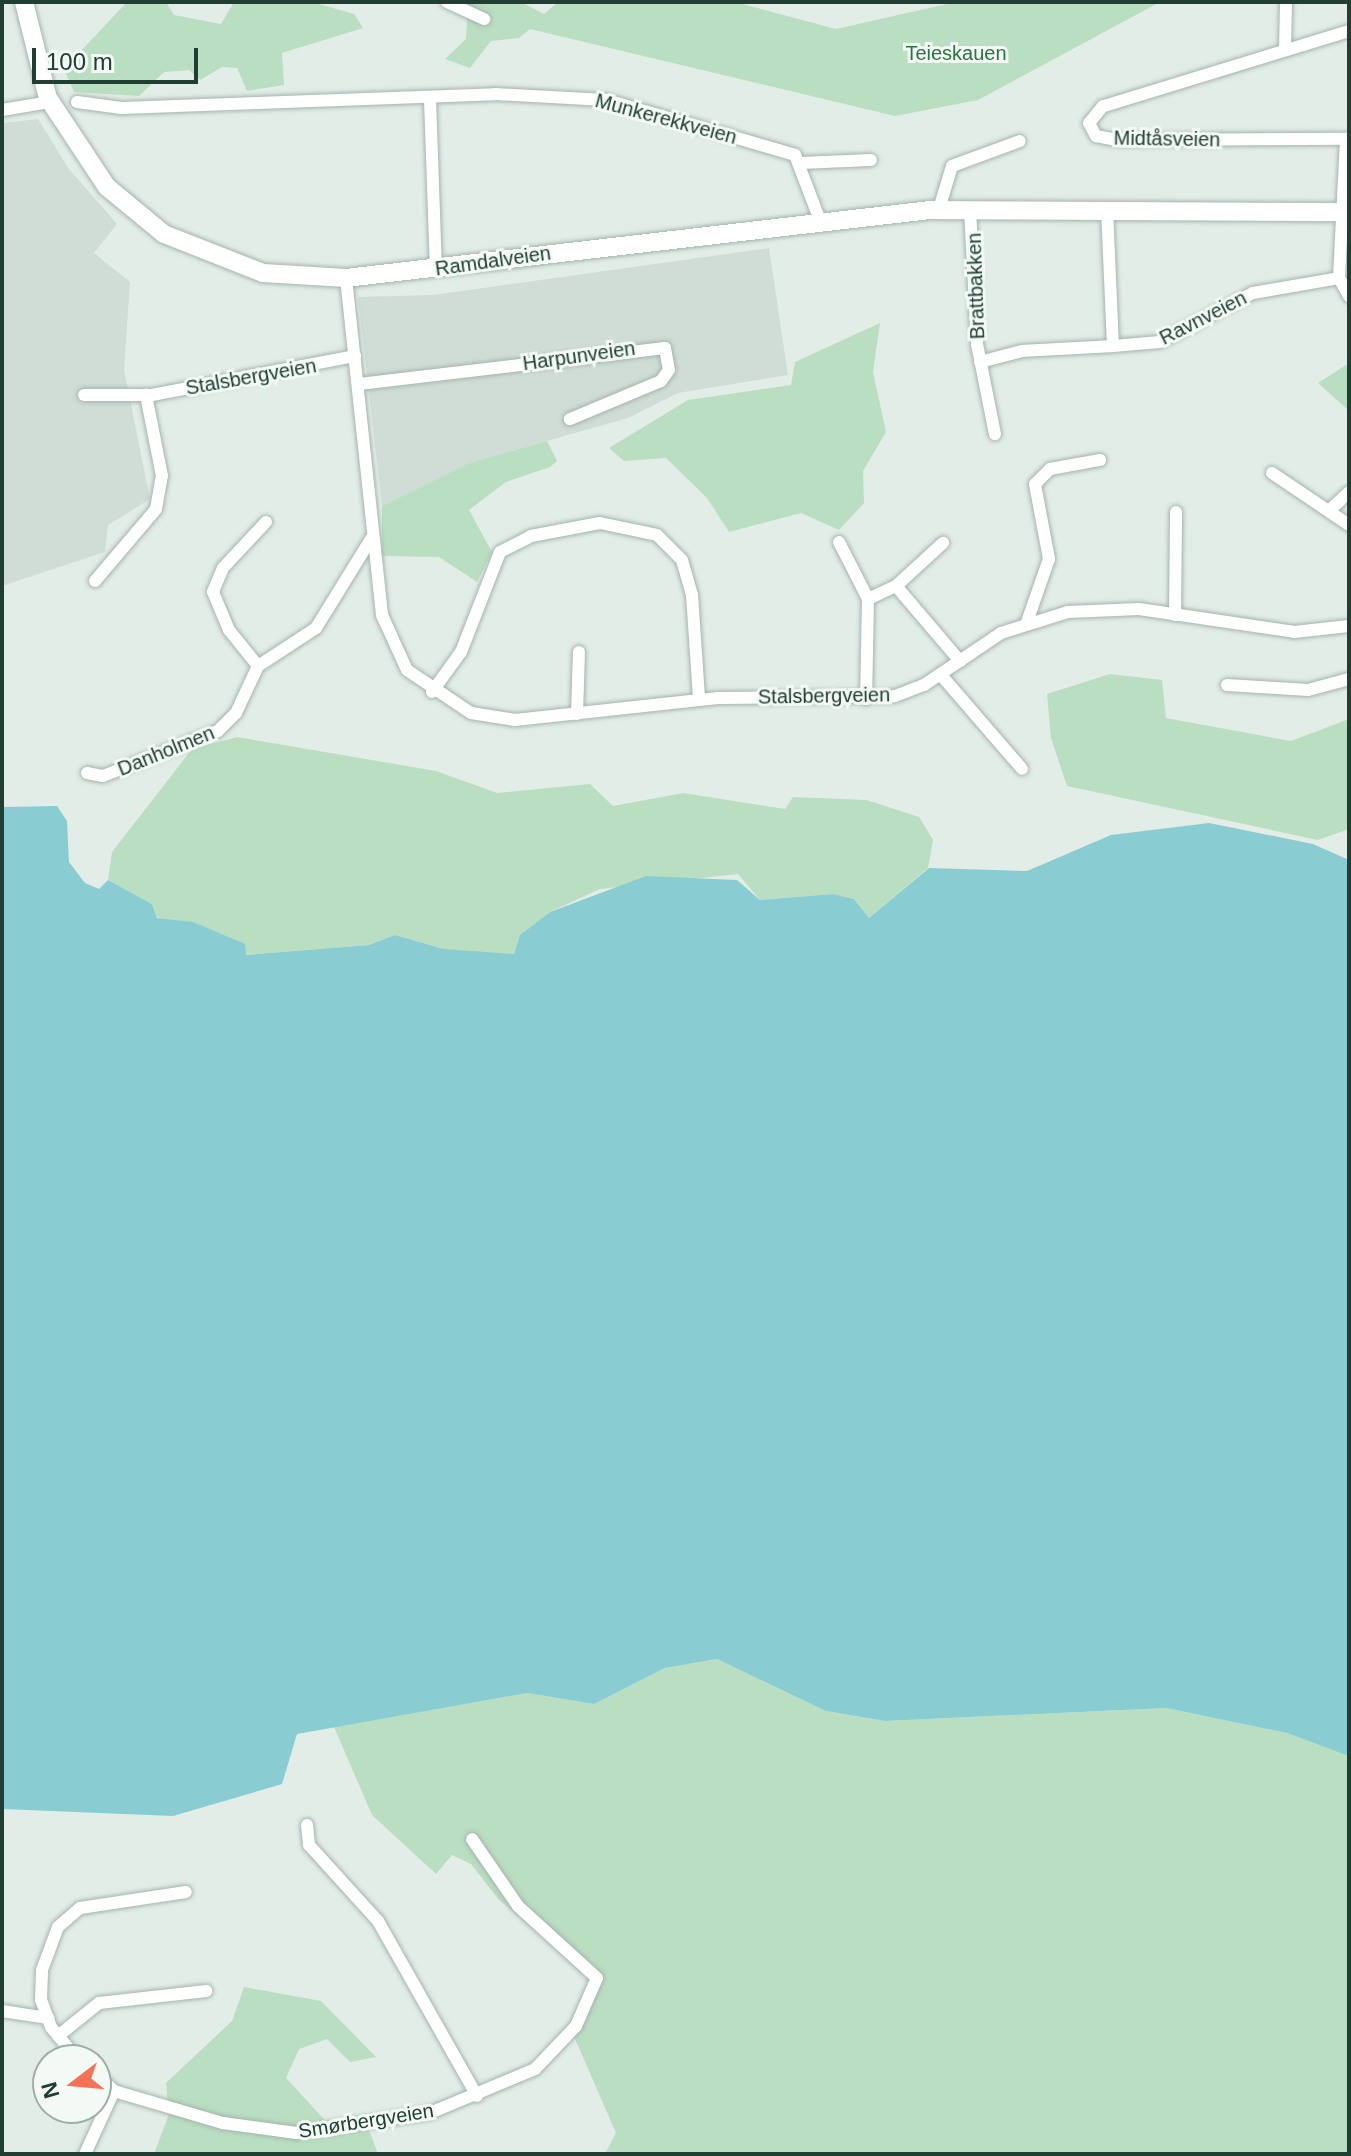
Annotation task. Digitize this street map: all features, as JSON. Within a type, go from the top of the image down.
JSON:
[{"type":"main road","name":"Ramdalveien","points":[[24,2],[50,102],[66,134],[117,197],[195,251],[263,273],[346,278],[819,218],[970,209]]},
{"type":"main road","points":[[970,209],[1346,212]]},
{"type":"street","points":[[447,2],[484,19]]},
{"type":"street","points":[[1285,50],[1286,2]]},
{"type":"street","name":"Midtåsveien","points":[[1346,212],[1347,139],[1125,141],[1100,137],[1090,127],[1103,106],[1349,31]]},
{"type":"street","name":"Munkerekkveien","points":[[77,102],[122,108],[528,94],[606,100],[790,153],[800,163],[871,160]]},
{"type":"street","points":[[430,99],[436,268]]},
{"type":"street","points":[[2,110],[50,102]]},
{"type":"street","points":[[939,209],[952,166],[1020,141]]},
{"type":"street","points":[[800,163],[819,218]]},
{"type":"street","name":"Brattbakken","points":[[970,209],[980,362],[995,434]]},
{"type":"street","points":[[1107,209],[1113,346]]},
{"type":"street","points":[[1346,212],[1339,278],[1349,296]]},
{"type":"street","name":"Stalsbergveien","points":[[346,278],[373,536],[388,635],[407,670],[432,692],[487,717],[577,714],[699,699],[866,699],[908,692],[1027,622],[1091,610],[1175,615],[1294,632],[1349,626]]},
{"type":"street","name":"Ravnveien","points":[[980,362],[1022,351],[1160,342],[1253,293],[1339,278]]},
{"type":"street","name":"Harpunveien","points":[[359,384],[665,348],[669,370],[661,381],[570,419]]},
{"type":"street","name":"Stalsbergveien","points":[[84,395],[146,395],[355,356]]},
{"type":"street","points":[[95,581],[156,509],[162,476],[146,395]]},
{"type":"street","points":[[1027,622],[1050,550],[1035,484],[1050,469],[1100,460]]},
{"type":"street","points":[[1272,473],[1332,508],[1349,525]]},
{"type":"street","points":[[1332,508],[1349,492]]},
{"type":"street","points":[[1175,615],[1176,512]]},
{"type":"street","points":[[258,666],[229,630],[213,592],[223,568],[266,522]]},
{"type":"street","points":[[432,692],[461,652],[484,578],[500,552],[531,536],[600,523],[657,535],[682,560],[692,595],[699,699]]},
{"type":"street","name":"Danholmen","points":[[87,773],[103,776],[218,731],[236,713],[258,666],[332,611],[373,536]]},
{"type":"street","points":[[839,542],[868,599],[866,699]]},
{"type":"street","points":[[868,599],[896,586],[943,543]]},
{"type":"street","points":[[896,586],[904,603],[960,661]]},
{"type":"street","points":[[577,714],[579,652]]},
{"type":"street","points":[[941,675],[1022,769]]},
{"type":"street","points":[[1227,685],[1308,690],[1349,679]]},
{"type":"street","points":[[307,1825],[309,1845],[378,1921],[477,2096]]},
{"type":"street","name":"Smørbergveien","points":[[114,2091],[223,2123],[296,2133],[430,2113],[477,2096],[546,2062],[576,2026],[597,1978],[518,1906],[472,1839]]},
{"type":"street","points":[[65,2044],[48,2018],[42,1970],[69,1912],[186,1892]]},
{"type":"street","points":[[58,2036],[99,2003],[206,1991]]},
{"type":"street","points":[[2,2011],[48,2018]]},
{"type":"street","points":[[85,2154],[114,2091]]},
{"type":"shaded area","points":[[38,119],[69,169],[117,224],[94,253],[130,282],[124,370],[150,499],[108,525],[105,552],[2,586],[2,123]]},
{"type":"shaded area","points":[[769,248],[788,375],[678,393],[628,418],[469,463],[382,506],[358,297],[433,295]]},
{"type":"green space","points":[[127,2],[166,2],[174,15],[221,24],[234,2],[312,2],[354,14],[363,28],[282,53],[284,85],[247,91],[237,68],[222,67],[200,80],[189,70],[164,72],[139,96],[74,92],[64,69]]},
{"type":"green space","name":"Teieskauen","points":[[458,2],[521,2],[544,14],[558,2],[735,2],[836,29],[956,2],[1160,2],[978,100],[895,116],[530,29],[519,38],[491,41],[470,68],[445,59],[466,39],[468,8]]},
{"type":"green space","points":[[880,323],[873,372],[886,432],[863,471],[864,503],[839,530],[801,513],[729,532],[707,498],[666,458],[624,461],[609,448],[688,400],[791,385],[795,362]]},
{"type":"green space","points":[[1349,363],[1349,411],[1318,383]]},
{"type":"green space","points":[[547,441],[557,461],[550,467],[506,482],[469,510],[492,552],[477,582],[439,557],[382,556],[382,506],[469,463]]},
{"type":"green space","points":[[1110,674],[1162,680],[1166,718],[1291,741],[1349,719],[1349,829],[1318,840],[1067,786],[1051,738],[1047,694]]},
{"type":"green space","points":[[237,737],[436,771],[497,793],[590,784],[613,806],[683,793],[785,809],[793,797],[867,800],[919,817],[933,840],[928,868],[869,918],[854,899],[833,894],[760,900],[738,874],[600,889],[550,912],[520,935],[514,955],[444,949],[395,935],[369,945],[245,955],[157,917],[152,904],[108,880],[112,852],[192,749]]},
{"type":"green space","points":[[717,1659],[826,1711],[885,1721],[1166,1708],[1287,1733],[1349,1755],[1349,2154],[605,2154],[616,2133],[569,2025],[588,1999],[591,1976],[499,1900],[471,1864],[452,1855],[436,1874],[372,1815],[334,1727],[527,1693],[594,1704],[665,1668]]},
{"type":"green space","points":[[244,1987],[321,2001],[376,2057],[350,2062],[327,2039],[299,2049],[286,2078],[334,2130],[368,2127],[378,2154],[154,2154],[169,2114],[166,2083],[232,2021]]},
{"type":"water","points":[[57,806],[67,821],[69,862],[85,883],[99,889],[108,880],[152,904],[157,918],[193,922],[245,944],[246,955],[369,945],[395,935],[444,949],[514,954],[520,935],[550,912],[646,876],[737,880],[760,900],[833,894],[854,899],[869,918],[929,868],[1027,871],[1111,835],[1209,823],[1313,844],[1349,860],[1349,1756],[1287,1733],[1166,1708],[885,1721],[826,1711],[717,1659],[665,1668],[594,1704],[527,1693],[297,1734],[282,1784],[173,1816],[2,1809],[2,807]]}]
